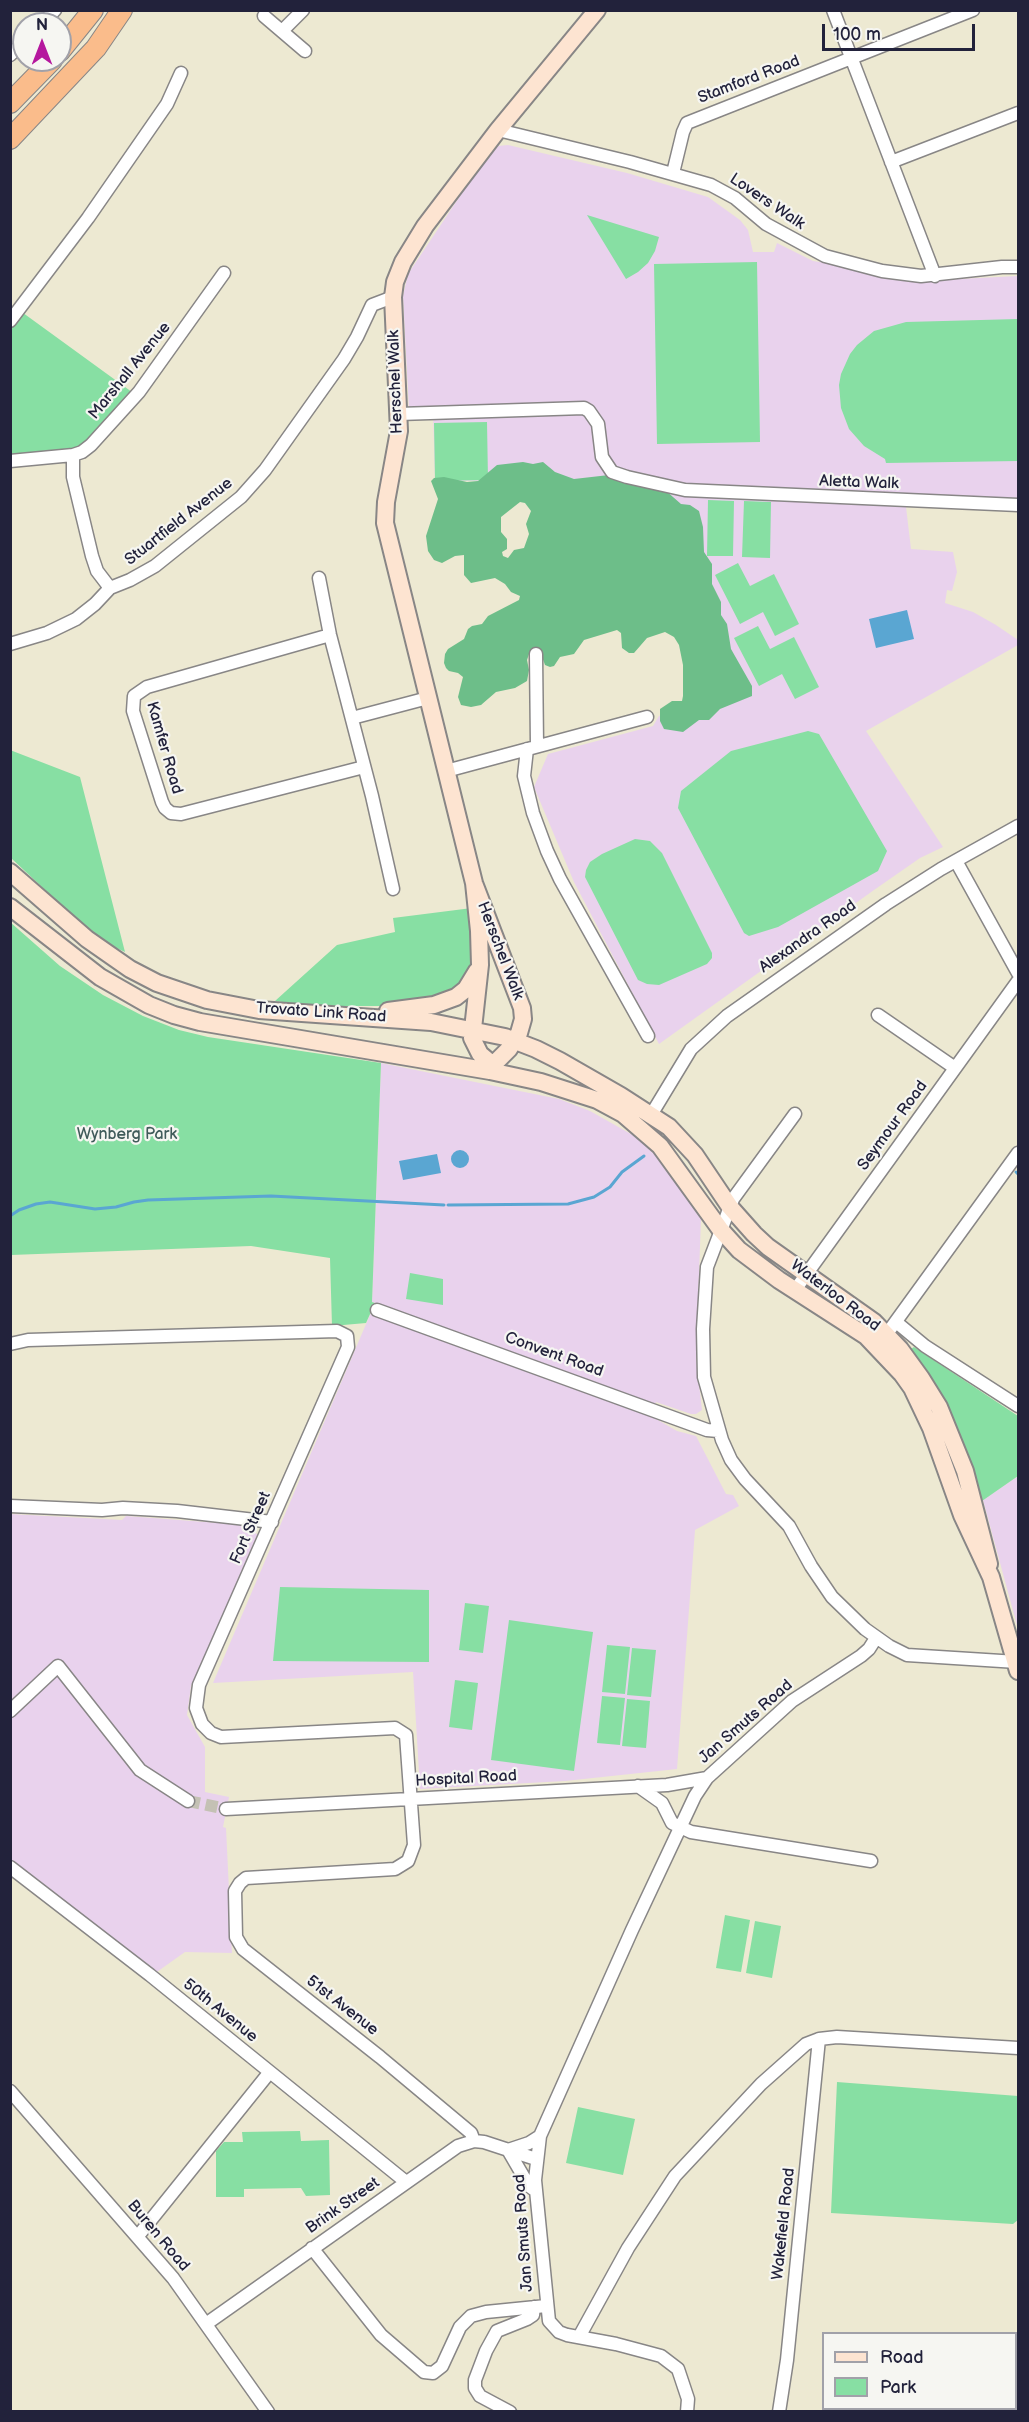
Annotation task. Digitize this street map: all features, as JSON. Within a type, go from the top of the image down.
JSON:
[{"type":"highway","points":[[72,36],[93,10]]},
{"type":"highway","points":[[10,139],[96,48],[122,10]]},
{"type":"highway","points":[[10,104],[41,72]]},
{"type":"highway","points":[[10,96],[31,82]]},
{"type":"highway","points":[[10,154],[49,99]]},
{"type":"main road","name":"Herschel Walk","points":[[514,1041],[523,1019],[519,997],[474,883],[385,524],[385,509],[399,437],[394,282],[403,262],[425,226],[498,130],[597,10]]},
{"type":"main road","name":"Trovato Link Road","points":[[10,872],[101,950],[157,983],[207,1000],[235,1006],[280,1013],[393,1018],[471,1029],[514,1041],[560,1061],[647,1122]]},
{"type":"main road","name":"Herschel Walk","points":[[471,1029],[480,965],[474,883]]},
{"type":"main road","name":"Trovato Link Road","points":[[10,907],[100,977],[149,1005],[174,1015],[200,1023],[542,1082],[582,1094],[647,1122]]},
{"type":"main road","points":[[344,1016],[355,1012],[421,1008],[446,1001],[466,989],[480,965]]},
{"type":"main road","points":[[471,1029],[475,1047],[493,1065]]},
{"type":"main road","points":[[493,1065],[514,1041]]},
{"type":"main road","points":[[434,1062],[456,1060],[493,1065],[561,1080],[575,1087],[582,1094]]},
{"type":"main road","name":"Waterloo Road","points":[[647,1122],[680,1137],[730,1207],[768,1247],[866,1316],[891,1329],[949,1428],[976,1507],[988,1552],[991,1577],[1018,1666]]},
{"type":"main road","name":"Waterloo Road","points":[[647,1122],[720,1229],[747,1257],[866,1336],[891,1360],[912,1388],[938,1444],[975,1546],[991,1577]]},
{"type":"street","points":[[283,30],[303,10]]},
{"type":"street","points":[[833,10],[935,276]]},
{"type":"street","name":"Stamford Road","points":[[673,173],[682,132],[687,123],[973,10]]},
{"type":"street","points":[[264,16],[305,51]]},
{"type":"street","points":[[10,321],[88,218],[134,152],[167,104],[181,73]]},
{"type":"street","points":[[891,162],[1018,113]]},
{"type":"street","name":"Lovers Walk","points":[[498,130],[673,173],[711,185],[735,198],[766,224],[825,256],[882,271],[935,276],[1018,267]]},
{"type":"street","name":"Marshall Avenue","points":[[73,455],[91,445],[139,392],[224,273]]},
{"type":"street","name":"Stuartfield Avenue","points":[[10,644],[47,633],[76,619],[110,588],[154,566],[241,497],[265,470],[344,359],[372,305],[393,297]]},
{"type":"street","name":"Aletta Walk","points":[[399,414],[584,408],[598,424],[602,457],[612,471],[661,485],[698,492],[1018,506]]},
{"type":"street","points":[[10,461],[73,455],[73,477],[92,556],[97,571],[110,588]]},
{"type":"street","points":[[319,578],[330,636],[393,889]]},
{"type":"street","name":"Kamfer Road","points":[[330,636],[147,687],[134,696],[133,711],[162,802],[171,813],[181,814],[364,767]]},
{"type":"street","points":[[536,654],[532,747],[524,776],[547,851],[560,879],[648,1036]]},
{"type":"street","points":[[352,718],[428,698]]},
{"type":"street","points":[[446,771],[647,717]]},
{"type":"street","name":"Alexandra Road","points":[[647,1122],[692,1049],[727,1016],[842,933],[956,861],[1018,826]]},
{"type":"street","points":[[956,861],[1018,973]]},
{"type":"street","name":"Seymour Road","points":[[795,1290],[1018,981]]},
{"type":"street","points":[[878,1015],[954,1068]]},
{"type":"street","points":[[795,1114],[734,1199],[720,1229],[707,1267],[703,1356],[706,1384],[718,1431],[731,1460],[757,1494],[789,1526],[811,1566],[832,1597],[854,1620],[876,1638],[898,1651],[916,1656],[1018,1666]]},
{"type":"street","points":[[1018,1153],[891,1329],[925,1346],[1018,1406]]},
{"type":"street","name":"Convent Road","points":[[377,1310],[707,1430],[718,1431]]},
{"type":"street","name":"Fort Street","points":[[10,1344],[28,1340],[337,1331],[347,1336],[348,1347],[199,1685],[196,1708],[202,1724],[211,1733],[226,1737],[400,1729],[408,1738],[411,1799]]},
{"type":"street","points":[[10,1506],[177,1511],[272,1522]]},
{"type":"street","name":"Jan Smuts Road","points":[[687,2412],[688,2399],[678,2369],[661,2355],[559,2332],[540,2307],[536,2159],[540,2136],[695,1796],[707,1778],[792,1701],[861,1656],[876,1638]]},
{"type":"street","points":[[10,1712],[58,1666],[140,1770],[188,1802]]},
{"type":"street","name":"Hospital Road","points":[[226,1809],[680,1784],[707,1778]]},
{"type":"street","points":[[637,1786],[662,1803],[672,1822],[691,1832],[871,1861]]},
{"type":"street","name":"51st Avenue","points":[[411,1799],[413,1851],[408,1861],[400,1867],[250,1877],[237,1887],[234,1896],[236,1937],[243,1949],[380,2057],[471,2133],[474,2142]]},
{"type":"street","name":"50th Avenue","points":[[10,1868],[150,1975],[406,2182]]},
{"type":"street","points":[[579,2337],[628,2248],[675,2176],[779,2067],[806,2044],[819,2039],[837,2037],[1018,2048]]},
{"type":"street","name":"Wakefield Road","points":[[779,2412],[787,2360],[819,2039]]},
{"type":"street","points":[[138,2236],[269,2073]]},
{"type":"street","name":"Buren Road","points":[[10,2091],[173,2278],[268,2412]]},
{"type":"street","points":[[508,2150],[540,2136]]},
{"type":"street","points":[[474,2142],[484,2142],[536,2159]]},
{"type":"street","name":"Brink Street","points":[[206,2324],[451,2150],[474,2142]]},
{"type":"street","points":[[508,2150],[529,2186],[536,2191]]},
{"type":"street","points":[[312,2248],[381,2335],[424,2372],[432,2373],[442,2366],[460,2327],[471,2316],[486,2312],[540,2307]]},
{"type":"street","name":"Jan Smuts Road","points":[[510,2412],[480,2396],[475,2380],[486,2351],[497,2331],[527,2319],[540,2307]]},
{"type":"shaded area","points":[[508,145],[627,173],[708,197],[740,220],[748,230],[753,252],[774,252],[777,243],[813,261],[939,280],[1018,276],[1018,500],[900,495],[900,507],[906,507],[911,549],[953,552],[957,572],[952,591],[947,590],[945,603],[973,612],[996,625],[1018,640],[1018,645],[866,731],[943,847],[920,858],[659,1044],[574,882],[534,787],[548,754],[653,726],[659,716],[742,689],[601,480],[435,481],[433,410],[409,410],[403,296],[408,274],[470,181],[498,146]]},
{"type":"shaded area","points":[[381,1063],[559,1099],[590,1111],[638,1138],[661,1161],[701,1218],[696,1358],[702,1410],[691,1414],[656,1402],[651,1416],[677,1431],[696,1436],[726,1494],[733,1495],[739,1506],[695,1530],[677,1769],[565,1781],[420,1789],[413,1672],[213,1683],[375,1303],[372,1302]]},
{"type":"shaded area","points":[[1018,1476],[1018,1629],[983,1500]]},
{"type":"shaded area","points":[[10,1514],[122,1520],[126,1516],[245,1525],[258,1535],[191,1686],[187,1715],[205,1747],[205,1792],[229,1797],[223,1827],[226,1828],[232,1953],[185,1952],[154,1974],[11,1860]]},
{"type":"green space","points":[[587,215],[659,237],[648,263],[626,279]]},
{"type":"green space","points":[[757,262],[760,442],[657,444],[654,264]]},
{"type":"green space","points":[[19,310],[136,395],[89,449],[11,461],[11,321]]},
{"type":"green space","points":[[1018,319],[1018,461],[886,463],[885,459],[864,446],[849,429],[841,408],[839,385],[841,374],[850,354],[874,331],[906,322]]},
{"type":"green space","points":[[487,422],[488,480],[435,481],[434,423]]},
{"type":"green space","points":[[543,462],[555,472],[574,479],[609,475],[665,490],[681,504],[690,505],[699,511],[703,527],[704,552],[712,564],[712,584],[721,602],[721,615],[727,624],[731,649],[752,686],[752,696],[720,709],[709,720],[699,720],[683,732],[664,729],[660,721],[660,709],[672,701],[682,701],[683,696],[683,665],[679,645],[674,637],[665,632],[647,638],[634,653],[629,653],[622,648],[621,633],[617,630],[584,640],[574,654],[560,657],[554,666],[550,667],[545,665],[540,651],[530,651],[527,660],[529,670],[527,681],[515,688],[496,692],[481,705],[471,707],[461,705],[458,697],[463,677],[446,668],[445,654],[448,649],[464,639],[468,629],[482,624],[488,616],[519,600],[520,596],[511,592],[505,584],[495,578],[471,583],[464,575],[464,555],[455,556],[442,563],[434,560],[428,551],[426,536],[438,499],[431,481],[434,478],[444,477],[467,482],[478,481],[497,465]],"holes":[[[520,502],[525,503],[531,511],[526,524],[529,534],[524,548],[514,550],[508,558],[503,556],[502,552],[507,549],[507,539],[501,532],[501,517]]]},
{"type":"green space","points":[[708,500],[734,501],[733,556],[707,556]]},
{"type":"green space","points":[[744,501],[771,502],[770,558],[742,557]]},
{"type":"green space","points":[[738,563],[750,586],[774,574],[799,624],[775,636],[763,612],[740,624],[715,575]]},
{"type":"green space","points":[[758,626],[770,649],[794,637],[819,687],[795,699],[782,674],[759,686],[734,638]]},
{"type":"green space","points":[[808,731],[819,734],[887,851],[878,871],[778,927],[749,936],[744,933],[678,808],[681,791],[731,751]]},
{"type":"green space","points":[[10,750],[80,777],[125,952],[112,946],[75,918],[11,858]]},
{"type":"green space","points":[[635,839],[650,841],[662,853],[712,953],[712,958],[707,964],[659,985],[647,984],[638,980],[585,877],[590,862]]},
{"type":"green space","points":[[472,908],[474,954],[471,973],[453,992],[391,1006],[311,1006],[275,1001],[337,945],[395,932],[393,918]]},
{"type":"green space","name":"Wynberg Park","points":[[10,922],[60,966],[103,995],[143,1016],[179,1030],[208,1037],[381,1063],[372,1302],[375,1303],[366,1323],[332,1326],[330,1258],[251,1246],[11,1255]]},
{"type":"green space","points":[[410,1273],[443,1279],[443,1305],[406,1299]]},
{"type":"green space","points":[[914,1347],[1018,1416],[1018,1476],[982,1501],[953,1417],[933,1380],[911,1349]]},
{"type":"green space","points":[[280,1587],[429,1590],[429,1662],[273,1661]]},
{"type":"green space","points":[[465,1603],[489,1606],[483,1653],[459,1650]]},
{"type":"green space","points":[[509,1620],[593,1632],[574,1771],[491,1760]]},
{"type":"green space","points":[[607,1645],[630,1647],[625,1694],[602,1692]]},
{"type":"green space","points":[[632,1648],[656,1650],[651,1697],[627,1695]]},
{"type":"green space","points":[[455,1680],[478,1683],[472,1730],[449,1727]]},
{"type":"green space","points":[[602,1696],[625,1698],[620,1745],[597,1743]]},
{"type":"green space","points":[[627,1699],[650,1701],[646,1748],[622,1746]]},
{"type":"green space","points":[[725,1915],[750,1920],[741,1972],[716,1968]]},
{"type":"green space","points":[[755,1921],[781,1926],[772,1978],[746,1973]]},
{"type":"green space","points":[[837,2082],[1018,2096],[1018,2220],[1013,2224],[831,2213]]},
{"type":"green space","points":[[578,2107],[635,2119],[623,2175],[566,2163]]},
{"type":"green space","points":[[300,2131],[301,2141],[329,2140],[330,2195],[306,2196],[301,2188],[244,2189],[244,2197],[216,2197],[216,2151],[224,2142],[243,2142],[242,2132]]},
{"type":"water","points":[[907,610],[914,639],[876,648],[869,619]]},
{"type":"water","points":[[460,1150],[466,1153],[469,1159],[466,1165],[460,1168],[454,1165],[451,1159],[454,1153]]},
{"type":"water","points":[[437,1154],[441,1173],[403,1180],[399,1161]]},
{"type":"waterway","points":[[448,1205],[568,1204],[594,1197],[610,1187],[622,1172],[644,1156]]},
{"type":"waterway","points":[[10,1216],[36,1204],[50,1202],[95,1209],[148,1200],[271,1196],[444,1205]]},
{"type":"tunnel","points":[[188,1801],[226,1809]]}]
